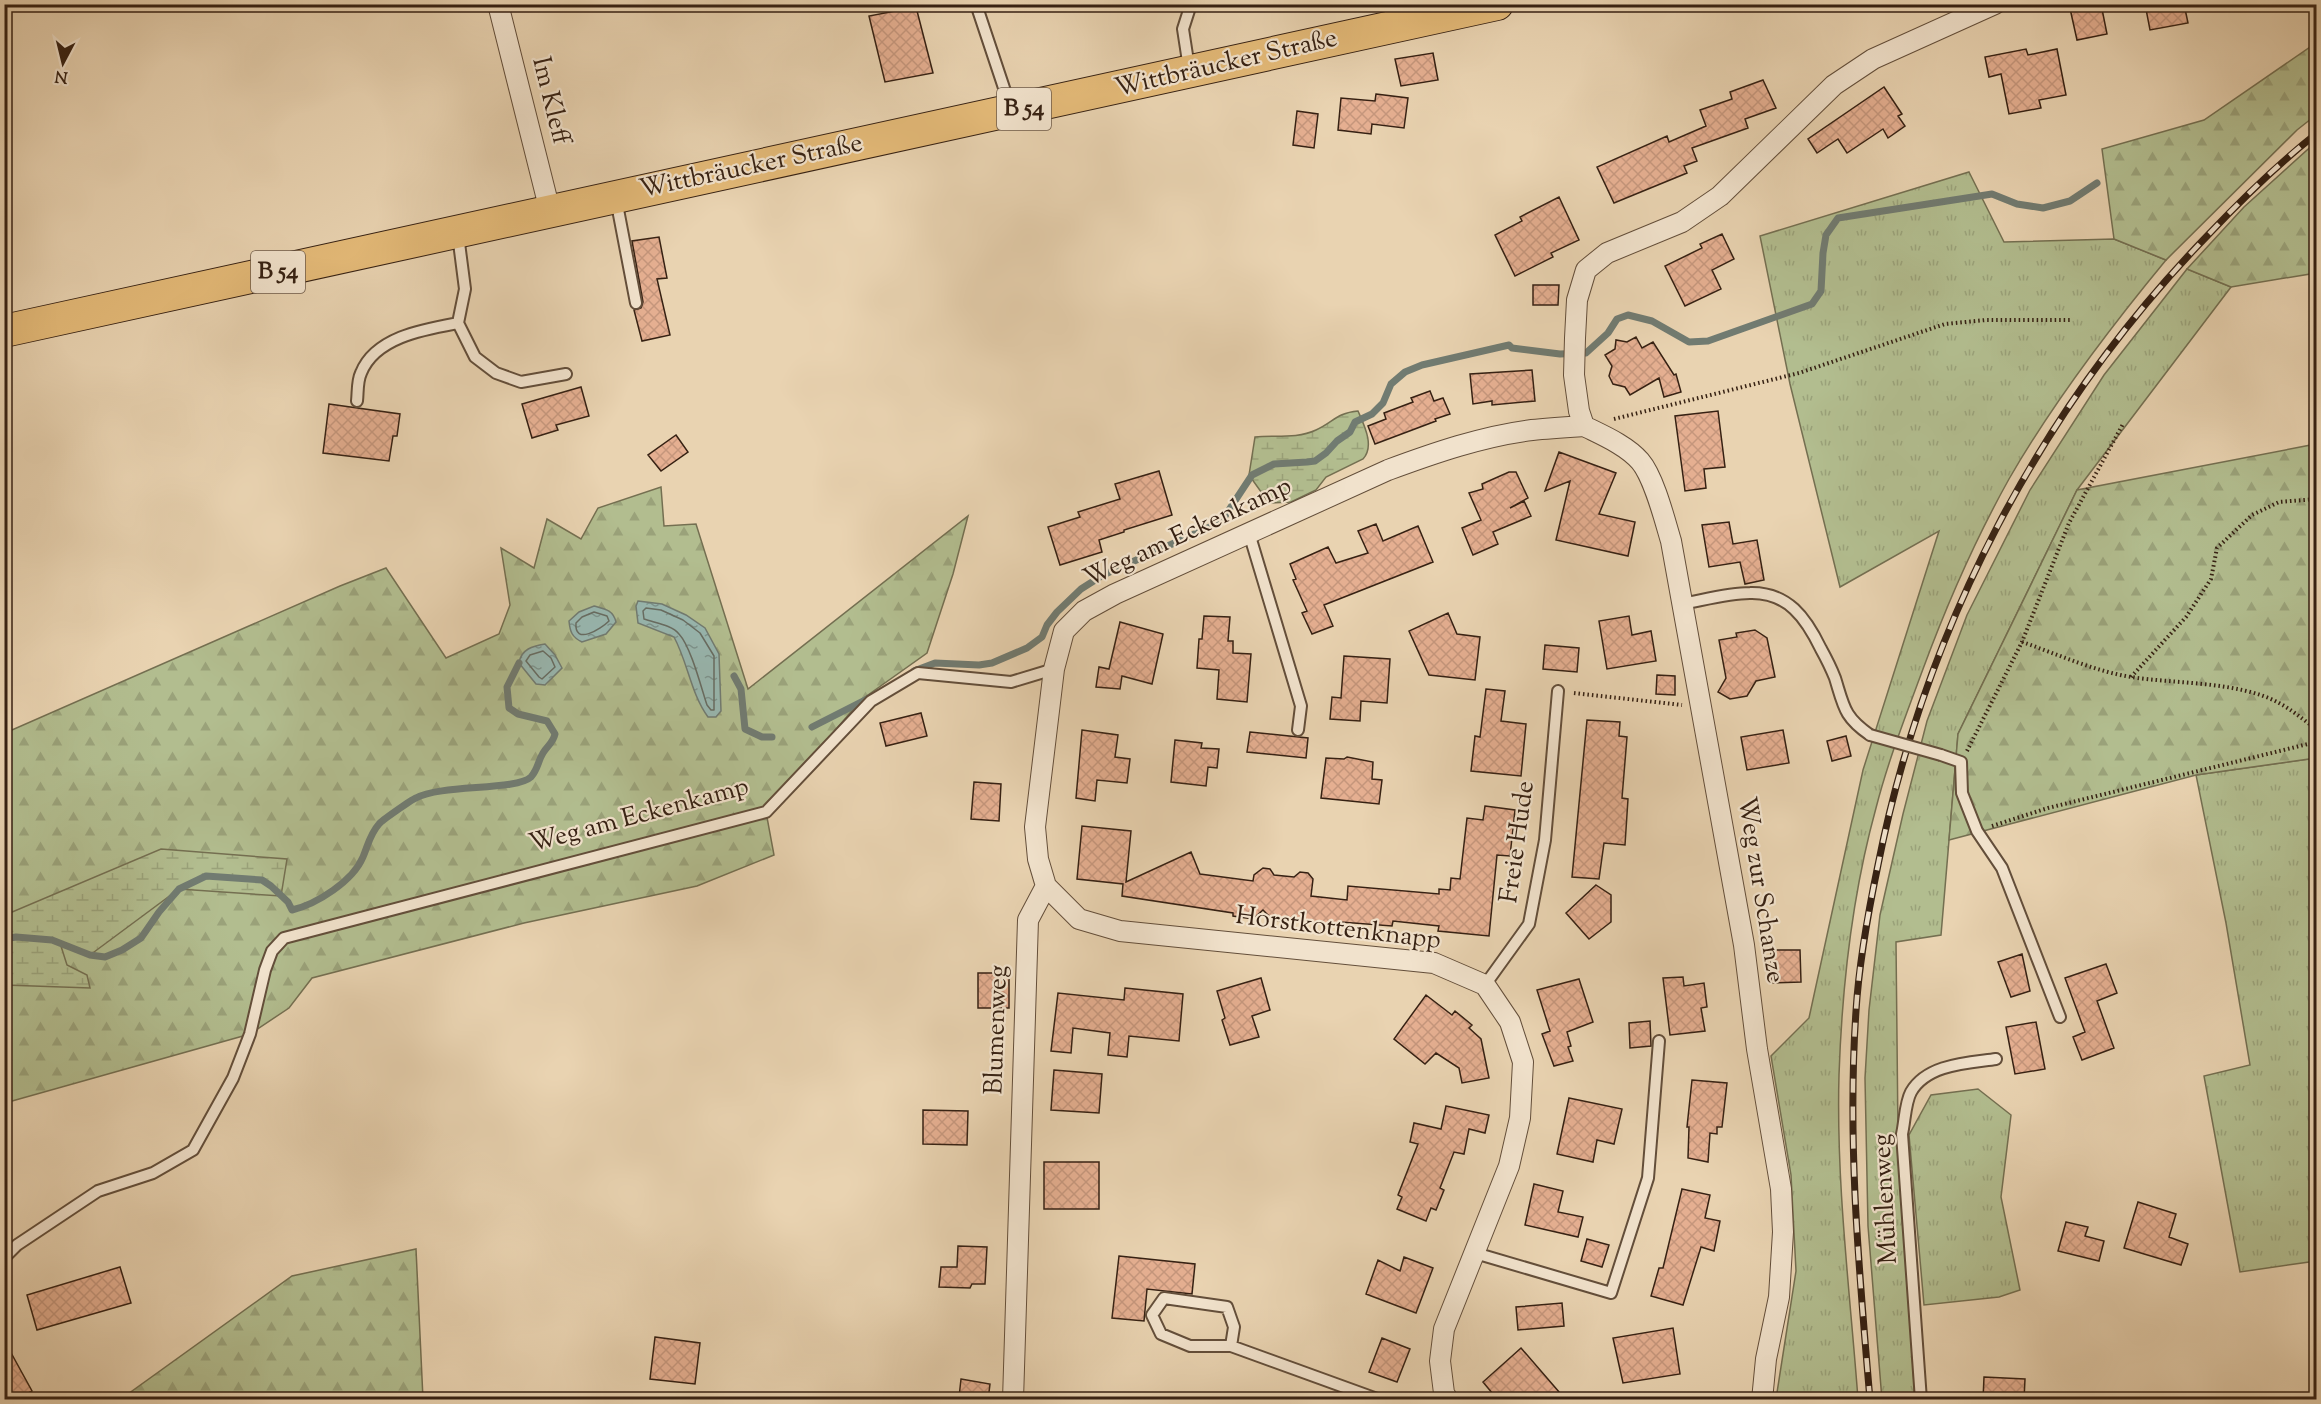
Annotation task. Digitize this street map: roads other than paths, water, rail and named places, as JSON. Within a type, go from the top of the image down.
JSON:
[{"type":"main road","name":"Wittbräucker Straße","points":[[4,331],[1497,4]]},
{"type":"street","name":"Im Kleff","points":[[498,4],[550,211]]},
{"type":"street","points":[[1584,426],[1579,411],[1575,375],[1575,338],[1577,300],[1586,270],[1607,253],[1682,222],[1720,196],[1834,85],[1873,59],[1995,4]]},
{"type":"street","name":"Weg am Eckenkamp","points":[[1054,669],[1064,631],[1084,611],[1115,594],[1388,470],[1433,454],[1531,430],[1584,426]]},
{"type":"street","name":"Weg zur Schanze","points":[[1584,426],[1612,441],[1641,462],[1660,502],[1671,541],[1744,945],[1757,1049],[1781,1189],[1783,1232],[1779,1296],[1766,1359],[1762,1400]]},
{"type":"street","points":[[1046,886],[1038,859],[1035,828],[1054,669]]},
{"type":"street","name":"Horstkottenknapp","points":[[1046,886],[1079,919],[1120,931],[1434,963],[1485,985]]},
{"type":"street","name":"Blumenweg","points":[[1013,1400],[1028,920],[1046,886]]},
{"type":"street","points":[[1442,1398],[1440,1361],[1444,1329],[1509,1166],[1520,1118],[1523,1062],[1510,1022],[1485,985]]},
{"type":"lane","points":[[976,4],[1012,112]]},
{"type":"lane","points":[[1190,72],[1183,29],[1191,4]]},
{"type":"lane","points":[[616,196],[636,303]]},
{"type":"lane","points":[[458,232],[465,289],[458,322],[475,357],[496,373],[521,382],[566,374]]},
{"type":"lane","points":[[357,401],[360,374],[371,356],[409,333],[458,322]]},
{"type":"lane","points":[[1249,533],[1301,706],[1298,730]]},
{"type":"lane","points":[[1682,604],[1749,592],[1769,594],[1786,601],[1802,614],[1813,632],[1833,672],[1845,709],[1853,723],[1870,735],[1961,762],[1962,792],[1977,831],[2002,868],[2060,1017]]},
{"type":"lane","name":"Weg am Eckenkamp","points":[[4,1258],[17,1245],[98,1191],[153,1173],[192,1150],[233,1078],[250,1034],[265,970],[272,951],[284,938],[766,812],[871,701],[918,673],[1011,682],[1054,669]]},
{"type":"lane","name":"Freie Hude","points":[[1485,985],[1529,924],[1545,840],[1558,691]]},
{"type":"lane","points":[[1474,1253],[1611,1293],[1648,1178],[1659,1041]]},
{"type":"lane","name":"Mühlenweg","points":[[1921,1400],[1902,1134],[1910,1094],[1919,1082],[1935,1071],[1959,1064],[1996,1059]]},
{"type":"lane","points":[[1231,1346],[1234,1327],[1227,1307],[1164,1298],[1152,1315],[1161,1334],[1190,1347],[1231,1346],[1380,1400]]},
{"type":"water","points":[[638,601],[662,604],[686,615],[705,628],[719,654],[721,711],[716,717],[708,717],[702,708],[674,637],[638,623],[636,606]]},
{"type":"water","points":[[594,606],[611,612],[616,622],[606,634],[582,642],[572,634],[569,621],[579,612]]},
{"type":"water","points":[[545,644],[555,655],[562,668],[545,685],[536,684],[519,663],[520,658],[532,647]]},
{"type":"waterway","points":[[914,671],[935,663],[979,665],[992,663],[1027,648],[1042,637],[1047,625],[1057,612],[1081,589],[1103,575],[1221,522],[1252,475],[1274,464],[1315,461],[1326,453],[1350,432],[1355,422],[1372,414],[1383,403],[1391,384],[1405,372],[1422,365],[1509,345],[1512,348],[1560,354],[1586,353],[1608,333],[1617,319],[1628,315],[1652,321],[1689,342],[1708,341],[1812,304],[1821,291],[1826,235],[1838,218],[1992,194],[2017,204],[2043,208],[2070,201],[2097,183]]},
{"type":"waterway","points":[[4,939],[16,937],[52,940],[90,955],[105,957],[141,938],[179,889],[206,876],[262,880],[288,902],[292,910],[312,903],[343,883],[351,875],[363,857],[371,836],[379,824],[413,800],[442,791],[510,784],[531,777],[555,734],[547,721],[518,714],[509,708],[507,687],[519,663]]},
{"type":"waterway","points":[[734,676],[741,689],[745,729],[762,737],[772,737]]},
{"type":"waterway","points":[[812,727],[871,697]]},
{"type":"railway","points":[[1870,1400],[1858,1254],[1854,1157],[1853,1108],[1857,993],[1864,938],[1878,865],[1899,777],[1926,691],[1959,607],[1998,526],[2042,448],[2092,373],[2148,302],[2208,235],[2260,182],[2316,134]]}]
